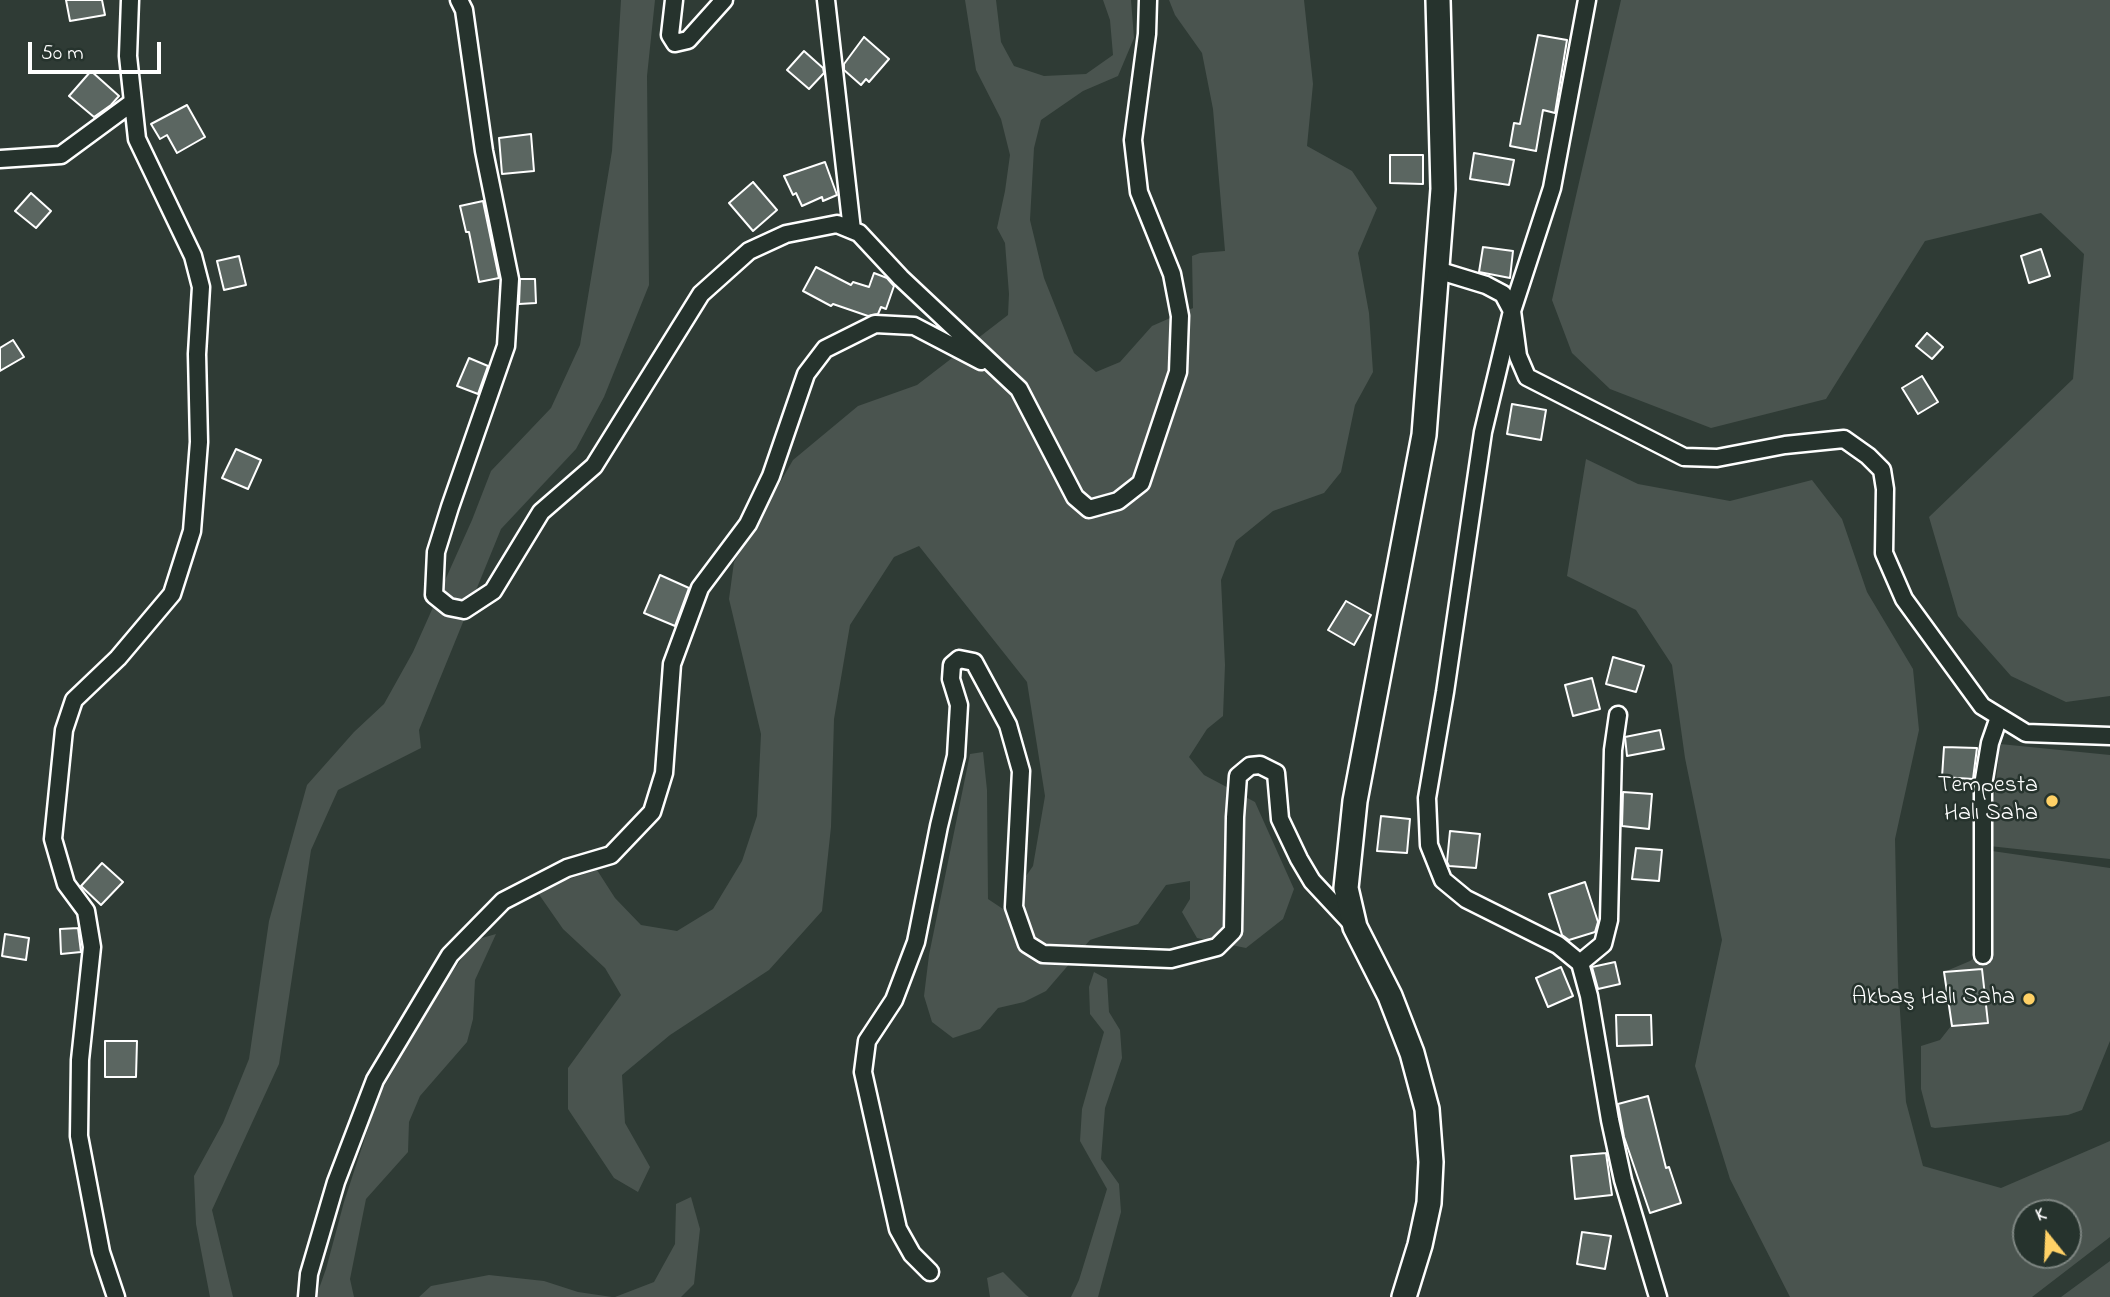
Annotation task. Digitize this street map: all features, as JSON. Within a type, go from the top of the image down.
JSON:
[{"type":"street","points":[[116,1297],[101,1252],[79,1136],[80,1060],[92,947],[86,911],[65,884],[53,839],[64,730],[74,700],[118,658],[172,594],[192,531],[199,442],[197,354],[201,287],[194,256],[137,139],[128,56],[130,0]]},
{"type":"street","points":[[459,0],[464,10],[484,151],[510,279],[506,346],[436,552],[434,595],[449,607],[464,610],[493,591],[541,512],[594,466],[701,293],[749,251],[786,234],[837,224],[859,233],[901,278],[1019,389],[1075,497],[1089,509],[1118,500],[1141,483],[1178,372],[1180,316],[1172,274],[1139,192],[1133,140],[1147,34],[1147,0]]},
{"type":"street","points":[[674,0],[670,35],[675,43],[688,40],[724,0]]},
{"type":"street","points":[[826,0],[852,230]]},
{"type":"street","points":[[1404,1297],[1429,1203],[1427,1109],[1412,1053],[1390,996],[1355,927],[1346,888],[1355,801],[1424,435],[1443,189],[1438,0]]},
{"type":"street","points":[[1587,0],[1552,188],[1512,311],[1483,432],[1427,798],[1429,845],[1443,880],[1466,899],[1558,945],[1580,963],[1589,996],[1623,1180],[1658,1297]]},
{"type":"street","points":[[0,159],[61,155],[133,102]]},
{"type":"street","points":[[1437,270],[1486,285],[1503,294],[1512,311],[1518,356],[1527,377],[1684,457],[1717,458],[1785,445],[1844,439],[1882,470],[1885,489],[1884,552],[1904,599],[1982,706],[2026,733],[2110,736]]},
{"type":"street","points":[[307,1297],[309,1274],[336,1182],[375,1080],[450,955],[503,901],[567,869],[611,855],[652,812],[664,773],[672,664],[700,588],[748,524],[771,476],[806,374],[825,349],[875,324],[914,326],[999,370]]},
{"type":"street","points":[[930,1272],[912,1254],[898,1229],[863,1072],[867,1041],[894,1000],[916,942],[956,756],[959,705],[951,679],[952,665],[959,659],[974,662],[1008,725],[1021,771],[1014,907],[1027,944],[1043,954],[1171,959],[1217,947],[1233,931],[1238,776],[1250,766],[1261,765],[1276,773],[1280,819],[1299,859],[1312,881],[1355,927]]},
{"type":"street","points":[[1580,963],[1603,944],[1609,920],[1613,750],[1618,715]]},
{"type":"street","points":[[1983,955],[1983,785],[1990,743],[1999,717]]},
{"type":"shaded area","points":[[621,0],[655,0],[647,76],[649,285],[604,397],[576,449],[501,529],[419,730],[421,748],[338,790],[311,850],[279,1064],[212,1210],[233,1297],[210,1297],[196,1224],[194,1176],[223,1123],[249,1059],[269,921],[307,785],[354,732],[384,704],[413,652],[491,471],[551,408],[580,345],[612,151]]},
{"type":"shaded area","points":[[965,0],[996,0],[1001,42],[1014,66],[1044,76],[1086,74],[1113,55],[1110,20],[1103,0],[1131,0],[1134,38],[1118,76],[1083,91],[1041,120],[1034,148],[1030,220],[1044,278],[1074,353],[1096,372],[1120,362],[1152,326],[1193,308],[1192,256],[1225,251],[1213,109],[1202,53],[1175,15],[1169,0],[1304,0],[1313,84],[1307,146],[1352,171],[1377,208],[1358,253],[1369,313],[1373,372],[1355,405],[1341,472],[1324,493],[1273,511],[1236,541],[1221,580],[1225,665],[1223,716],[1207,729],[1189,757],[1204,775],[1255,802],[1294,889],[1283,919],[1246,948],[1197,938],[1182,912],[1190,899],[1190,881],[1166,885],[1138,924],[1090,940],[1046,991],[1024,1002],[998,1008],[980,1029],[953,1038],[932,1022],[924,996],[929,955],[970,754],[983,752],[987,790],[988,899],[1003,909],[1033,866],[1045,796],[1027,682],[919,546],[894,557],[850,625],[834,719],[831,827],[822,911],[769,970],[670,1035],[622,1075],[625,1123],[650,1167],[638,1192],[614,1178],[568,1109],[568,1068],[621,995],[605,968],[563,929],[538,893],[556,883],[597,870],[615,898],[641,925],[677,931],[713,909],[742,861],[757,816],[761,734],[729,599],[734,562],[793,460],[858,406],[917,385],[1008,315],[1005,243],[997,228],[1010,155],[1001,119],[976,70]]},
{"type":"shaded area","points":[[1621,0],[2110,0],[2110,696],[2066,702],[2011,676],[1958,616],[1929,517],[2073,379],[2084,254],[2041,213],[1925,241],[1826,399],[1711,428],[1610,389],[1572,353],[1552,300]]},
{"type":"shaded area","points":[[1586,459],[1638,484],[1730,501],[1812,480],[1842,519],[1867,592],[1913,669],[1919,730],[1895,839],[1898,981],[1906,1102],[1923,1166],[2001,1188],[2110,1141],[2110,1237],[2082,1259],[2082,1199],[2012,1199],[2012,1269],[2068,1269],[2032,1297],[1790,1297],[1730,1179],[1695,1066],[1722,940],[1685,758],[1672,665],[1636,610],[1567,576]]},
{"type":"shaded area","name":"Tempesta Halı Saha","points":[[2000,744],[2110,755],[2110,859],[1989,846]]},
{"type":"shaded area","name":"Akbaş Halı Saha","points":[[1992,851],[2110,868],[2110,1041],[2082,1110],[2068,1115],[1935,1128],[1931,1127],[1921,1089],[1921,1046],[1940,1040],[1951,1026],[1944,972],[1970,961],[1987,948]]},
{"type":"shaded area","points":[[496,934],[475,980],[473,1019],[467,1042],[420,1096],[409,1122],[408,1152],[366,1199],[350,1279],[354,1297],[316,1297],[379,1095],[445,982],[475,940]]},
{"type":"shaded area","points":[[1094,972],[1107,979],[1109,1012],[1120,1030],[1122,1058],[1105,1108],[1101,1159],[1119,1184],[1121,1212],[1098,1297],[1071,1297],[1079,1280],[1107,1189],[1080,1141],[1082,1109],[1104,1032],[1090,1014],[1089,987]]},
{"type":"shaded area","points":[[691,1197],[700,1229],[694,1284],[681,1297],[615,1297],[654,1282],[675,1244],[676,1204]]},
{"type":"shaded area","points":[[2110,1261],[2110,1297],[2061,1297]]},
{"type":"shaded area","points":[[1003,1272],[1029,1297],[990,1297],[987,1278]]},
{"type":"shaded area","points":[[489,1275],[544,1281],[578,1292],[612,1297],[419,1297],[431,1286]]},
{"type":"building","points":[[66,0],[102,0],[105,15],[70,21]]},
{"type":"building","points":[[1538,35],[1567,40],[1555,113],[1543,110],[1536,151],[1510,146],[1514,123],[1520,124]]},
{"type":"building","points":[[864,37],[889,59],[869,82],[866,79],[861,85],[844,70],[844,64]]},
{"type":"building","points":[[804,51],[823,68],[824,73],[809,89],[787,70]]},
{"type":"building","points":[[91,71],[119,96],[94,117],[69,96]]},
{"type":"building","points":[[187,105],[205,137],[177,153],[167,135],[160,139],[151,124]]},
{"type":"building","points":[[531,134],[534,171],[502,174],[499,138]]},
{"type":"building","points":[[1474,153],[1514,160],[1509,185],[1470,179]]},
{"type":"building","points":[[1390,155],[1423,155],[1423,184],[1390,183]]},
{"type":"building","points":[[825,162],[837,195],[823,201],[822,197],[802,206],[784,176]]},
{"type":"building","points":[[753,182],[777,210],[753,231],[729,203]]},
{"type":"building","points":[[31,193],[51,211],[36,228],[15,211]]},
{"type":"building","points":[[483,201],[499,278],[479,282],[469,232],[466,232],[460,206]]},
{"type":"building","points":[[1483,247],[1513,251],[1510,278],[1479,272]]},
{"type":"building","points":[[2041,249],[2050,276],[2029,283],[2021,256]]},
{"type":"building","points":[[239,256],[246,285],[224,290],[217,261]]},
{"type":"building","points":[[816,267],[851,285],[853,282],[869,287],[874,273],[887,278],[894,286],[886,309],[881,307],[878,314],[868,316],[833,304],[831,306],[803,291]]},
{"type":"building","points":[[520,279],[535,279],[536,303],[519,304]]},
{"type":"building","points":[[1927,333],[1943,347],[1932,359],[1916,346]]},
{"type":"building","points":[[13,340],[24,357],[0,371],[0,348]]},
{"type":"building","points":[[469,358],[488,366],[478,394],[457,386]]},
{"type":"building","points":[[1922,376],[1938,402],[1918,414],[1902,388]]},
{"type":"building","points":[[1512,404],[1546,410],[1541,440],[1507,434]]},
{"type":"building","points":[[236,449],[261,460],[248,489],[222,478]]},
{"type":"building","points":[[660,575],[689,588],[675,626],[644,613]]},
{"type":"building","points":[[1346,601],[1371,615],[1354,645],[1328,630]]},
{"type":"building","points":[[1613,657],[1644,666],[1636,692],[1606,684]]},
{"type":"building","points":[[1592,678],[1600,709],[1573,716],[1565,685]]},
{"type":"building","points":[[1660,730],[1664,749],[1627,756],[1625,737]]},
{"type":"building","points":[[1944,747],[1977,748],[1973,779],[1942,777]]},
{"type":"building","points":[[1623,792],[1652,794],[1649,829],[1622,826]]},
{"type":"building","points":[[1381,816],[1410,819],[1407,853],[1377,851]]},
{"type":"building","points":[[1450,831],[1480,834],[1476,868],[1449,866],[1447,862]]},
{"type":"building","points":[[1636,848],[1662,850],[1659,881],[1632,879]]},
{"type":"building","points":[[102,863],[123,882],[101,905],[81,886]]},
{"type":"building","points":[[1585,882],[1598,922],[1595,932],[1569,940],[1562,935],[1549,894]]},
{"type":"building","points":[[78,928],[81,952],[61,954],[60,929]]},
{"type":"building","points":[[5,934],[29,938],[26,960],[2,956]]},
{"type":"building","points":[[1615,962],[1620,984],[1598,989],[1592,967]]},
{"type":"building","points":[[1561,967],[1573,996],[1548,1007],[1536,978]]},
{"type":"building","points":[[1982,969],[1988,1023],[1952,1026],[1944,972]]},
{"type":"building","points":[[1616,1015],[1651,1015],[1652,1045],[1617,1046]]},
{"type":"building","points":[[105,1041],[137,1041],[136,1077],[105,1077]]},
{"type":"building","points":[[1648,1096],[1666,1168],[1669,1167],[1681,1203],[1650,1213],[1624,1137],[1618,1104]]},
{"type":"building","points":[[1606,1153],[1612,1195],[1575,1199],[1571,1156]]},
{"type":"building","points":[[1582,1232],[1611,1236],[1605,1269],[1577,1264]]},
{"type":"place","name":"Tempesta Halı Saha","points":[[2052,801]]},
{"type":"place","name":"Akbaş Halı Saha","points":[[2029,999]]}]
